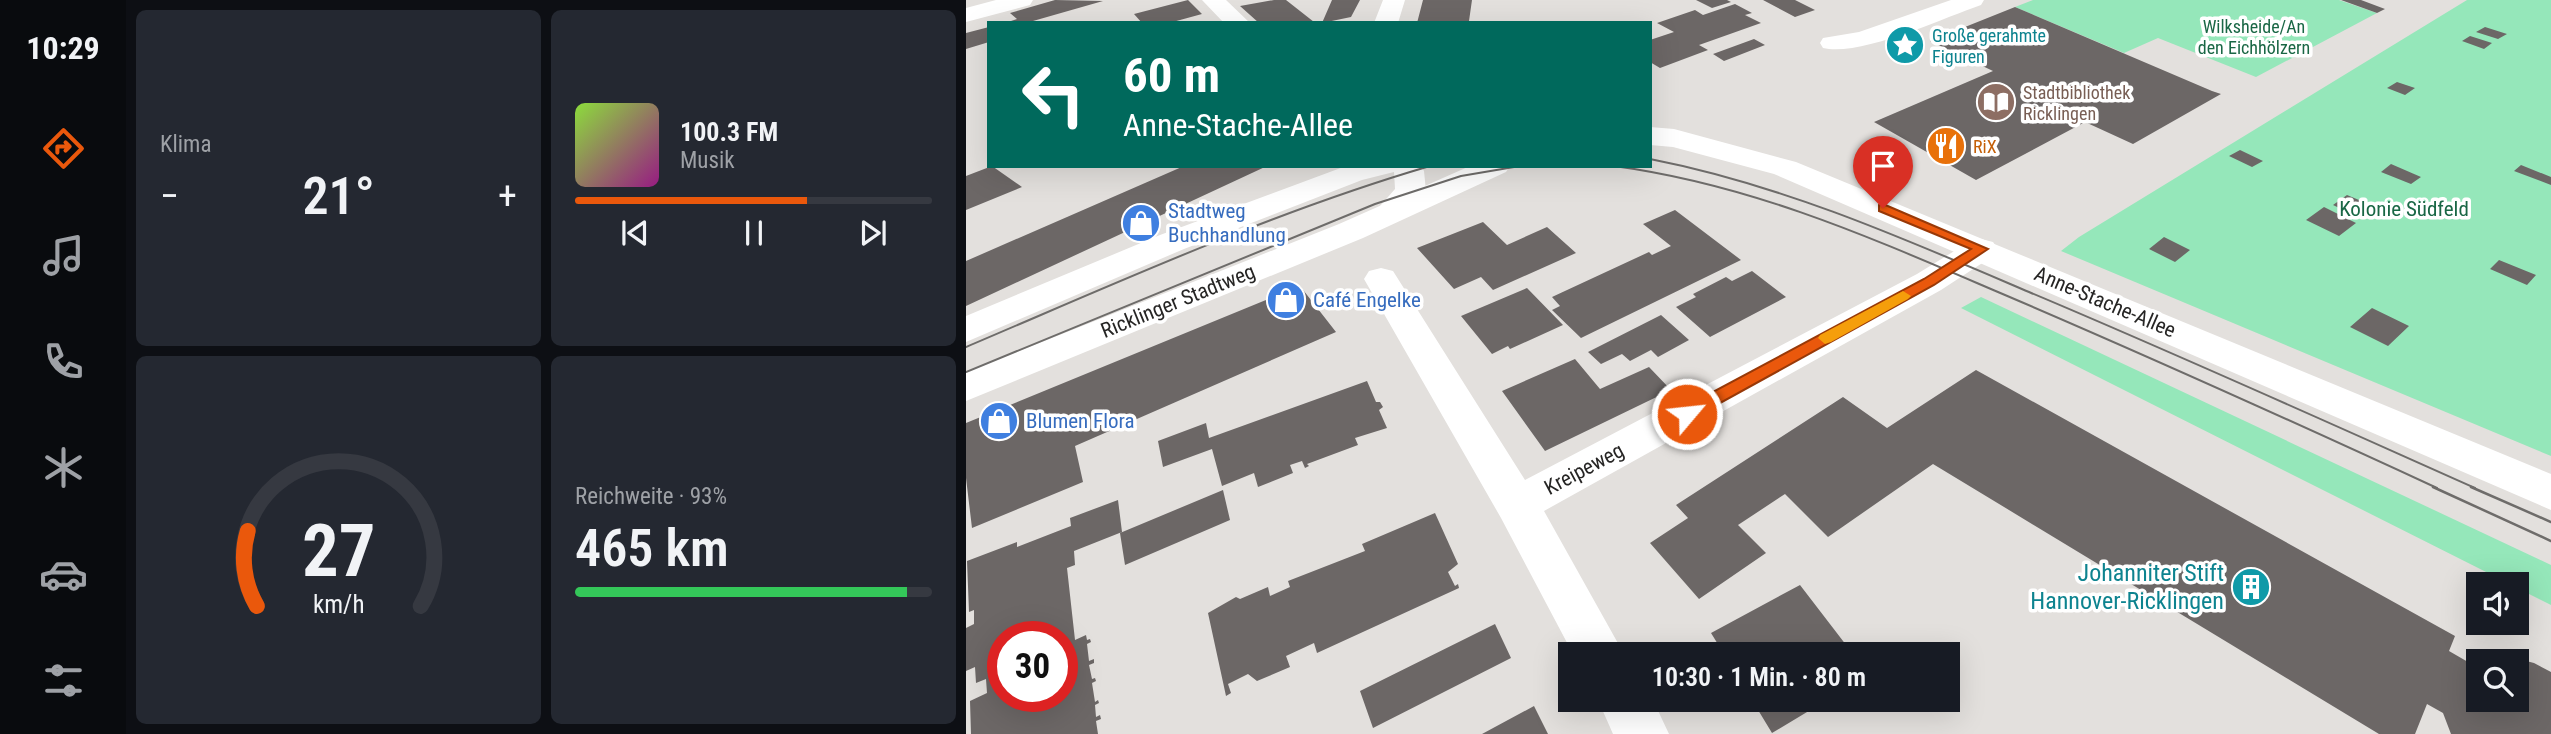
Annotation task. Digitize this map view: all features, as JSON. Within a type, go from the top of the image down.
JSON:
[{"type":"street","points":[[966,15],[1022,0]]},
{"type":"street","points":[[1213,0],[1236,21]]},
{"type":"street","points":[[1388,21],[1394,0]]},
{"type":"street","points":[[1832,43],[1863,39],[1973,0]]},
{"type":"street","name":"Anne-Stache-Allee","points":[[1652,136],[1674,138],[1785,167],[2551,493]]},
{"type":"street","points":[[966,330],[1172,242],[1351,174],[1375,168]]},
{"type":"street","points":[[1388,214],[1411,191],[1407,168]]},
{"type":"street","points":[[1388,214],[1491,168]]},
{"type":"street","name":"Ricklinger Stadtweg","points":[[966,387],[1388,214]]},
{"type":"street","name":"Kreipeweg","points":[[1517,505],[1929,282],[1981,249]]},
{"type":"street","points":[[1381,279],[1517,505],[1592,642]]},
{"type":"street","points":[[1630,712],[1642,734]]},
{"type":"green space","name":"Wilksheide/An den Eichhölzern","points":[[2033,0],[2339,0],[2377,13],[2256,77],[2158,38],[2124,53],[2015,7]]},
{"type":"green space","name":"Kolonie Südfeld","points":[[2467,0],[2551,0],[2551,456],[2061,251],[2079,237]]},
{"type":"green space","points":[[1981,297],[2551,565],[2551,605],[2529,594],[2529,572],[2486,572],[1961,308]]},
{"type":"building","points":[[1055,0],[1103,1],[1033,21],[1011,21],[1017,19],[1010,13]]},
{"type":"building","points":[[1188,0],[1202,14],[1176,21],[1140,21],[1134,14]]},
{"type":"building","points":[[1286,0],[1313,21],[1257,21],[1240,6]]},
{"type":"building","points":[[1332,0],[1360,0],[1351,17],[1323,21]]},
{"type":"building","points":[[1423,0],[1472,0],[1469,21],[1418,21]]},
{"type":"building","points":[[1696,0],[1727,0],[1731,2],[1712,8]]},
{"type":"building","points":[[1763,0],[1795,0],[1815,10],[1795,17]]},
{"type":"building","points":[[2341,0],[2361,0],[2385,9],[2377,13]]},
{"type":"building","points":[[1735,4],[1752,13],[1745,15],[1761,23],[1699,45],[1708,50],[1660,68],[1652,63],[1652,39],[1674,32],[1657,23],[1695,10],[1703,15]]},
{"type":"building","points":[[2015,7],[2221,94],[2133,144],[2085,122],[1976,180],[1874,122],[1993,71],[1930,41]]},
{"type":"building","points":[[2485,27],[2507,34],[2498,39],[2476,32]]},
{"type":"building","points":[[987,28],[987,43],[966,49],[966,33]]},
{"type":"building","points":[[2470,36],[2492,43],[2484,49],[2462,41]]},
{"type":"building","points":[[1754,39],[1765,45],[1724,61],[1713,54]]},
{"type":"building","points":[[2397,82],[2415,88],[2405,95],[2387,88]]},
{"type":"building","points":[[2240,150],[2263,161],[2252,167],[2229,156]]},
{"type":"building","points":[[2391,164],[2421,177],[2411,184],[2381,172]]},
{"type":"building","points":[[2521,165],[2551,177],[2551,185],[2514,171]]},
{"type":"building","points":[[987,168],[995,168],[1022,187],[966,210],[966,176]]},
{"type":"building","points":[[1179,168],[1263,168],[966,306],[966,261]]},
{"type":"building","points":[[2347,195],[2371,205],[2356,216],[2333,205]]},
{"type":"building","points":[[2324,207],[2356,223],[2339,236],[2306,220]]},
{"type":"building","points":[[1675,210],[1741,260],[1581,338],[1552,310],[1560,306],[1552,297],[1649,252],[1652,255],[1671,246],[1643,224]]},
{"type":"building","points":[[1483,222],[1507,245],[1547,227],[1576,253],[1493,290],[1481,277],[1454,289],[1417,248]]},
{"type":"building","points":[[2164,237],[2190,250],[2175,262],[2149,249]]},
{"type":"building","points":[[2499,260],[2536,275],[2527,285],[2490,269]]},
{"type":"building","points":[[1752,271],[1786,297],[1710,337],[1676,307],[1696,297],[1693,294],[1726,277],[1732,281]]},
{"type":"building","points":[[1300,286],[1336,332],[1075,446],[1083,482],[972,528],[966,478],[966,423]]},
{"type":"building","points":[[1527,288],[1563,325],[1510,349],[1508,346],[1492,354],[1461,316]]},
{"type":"building","points":[[2372,308],[2409,326],[2388,346],[2350,327]]},
{"type":"building","points":[[1661,315],[1689,340],[1658,357],[1651,350],[1630,361],[1622,354],[1601,364],[1588,352]]},
{"type":"building","points":[[1575,359],[1600,389],[1649,367],[1671,390],[1545,451],[1502,391]]},
{"type":"building","name":"Johanniter Stift Hannover-Ricklingen","points":[[1976,370],[2455,636],[2449,651],[2466,661],[2466,712],[2529,712],[2529,662],[2551,672],[2551,734],[2451,734],[2443,713],[2427,704],[2415,734],[2379,734],[1933,464],[1828,537],[1785,494],[1738,525],[1766,553],[1699,599],[1650,543],[1688,518],[1676,505],[1843,397],[1887,428]]},
{"type":"building","points":[[1367,381],[1376,402],[1380,402],[1383,407],[1379,410],[1387,428],[1355,438],[1358,445],[1307,464],[1309,466],[1305,468],[1302,461],[1290,465],[1293,473],[1258,487],[1254,473],[1222,486],[1212,449],[1163,467],[1158,441],[1206,423],[1209,438]]},
{"type":"building","points":[[1223,490],[1230,520],[1125,565],[1120,533]]},
{"type":"building","points":[[1118,500],[1122,532],[1074,551],[1075,565],[1067,568],[1073,621],[987,621],[987,693],[986,679],[976,683],[975,667],[966,671],[966,628],[974,624],[974,610],[969,612],[967,561],[1017,542],[1017,547],[1071,526],[1070,518]]},
{"type":"building","points":[[1435,513],[1458,564],[1448,572],[1455,586],[1458,584],[1459,588],[1317,653],[1314,643],[1286,656],[1290,667],[1257,681],[1248,674],[1228,684],[1231,693],[1226,696],[1208,613],[1236,597],[1240,599],[1268,587],[1270,596],[1290,587],[1288,581],[1365,551],[1362,544]]},
{"type":"building","points":[[1800,585],[1844,642],[1717,642],[1711,633]]},
{"type":"building","points":[[1495,624],[1511,658],[1373,728],[1360,691]]},
{"type":"building","points":[[1086,635],[1087,640],[1090,639],[1091,642],[1087,644],[1089,661],[1094,659],[1094,663],[1089,665],[1092,679],[1095,678],[1096,681],[1092,683],[1095,702],[1098,700],[1099,703],[1095,705],[1096,717],[1100,715],[1101,719],[1096,721],[1098,734],[971,734],[970,701],[987,693],[987,712],[1078,712],[1078,639]]},
{"type":"building","points":[[1534,706],[1548,734],[1482,734]]},
{"type":"building","points":[[1759,712],[1807,712],[1772,733]]},
{"type":"tram line","points":[[1652,159],[1748,183],[1890,233],[2141,340],[2475,488]]},
{"type":"tram line","points":[[966,347],[1253,227],[1424,168]]},
{"type":"tram line","points":[[966,372],[1375,204],[1461,176],[1508,168]]},
{"type":"tram line","points":[[1626,168],[1716,186],[1862,235],[2114,342],[2437,488]]},
{"type":"tram line","points":[[2433,487],[2551,541]]},
{"type":"tram line","points":[[2471,487],[2551,522]]},
{"type":"slow traffic","points":[[1825,338],[1903,296]]},
{"type":"place","name":"Große gerahmte Figuren","points":[[1905,45]]},
{"type":"place","name":"Stadtbibliothek Ricklingen","points":[[1996,102]]},
{"type":"place","name":"RiX","points":[[1946,146]]},
{"type":"place","name":"Stadtweg Buchhandlung","points":[[1141,223]]},
{"type":"place","name":"Café Engelke","points":[[1286,300]]},
{"type":"place","name":"Blumen Flora","points":[[999,421]]},
{"type":"place","name":"Johanniter Stift Hannover-Ricklingen","points":[[2251,587]]},
{"type":"route","points":[[1687,414],[1929,282],[1981,249],[1883,208]]}]
